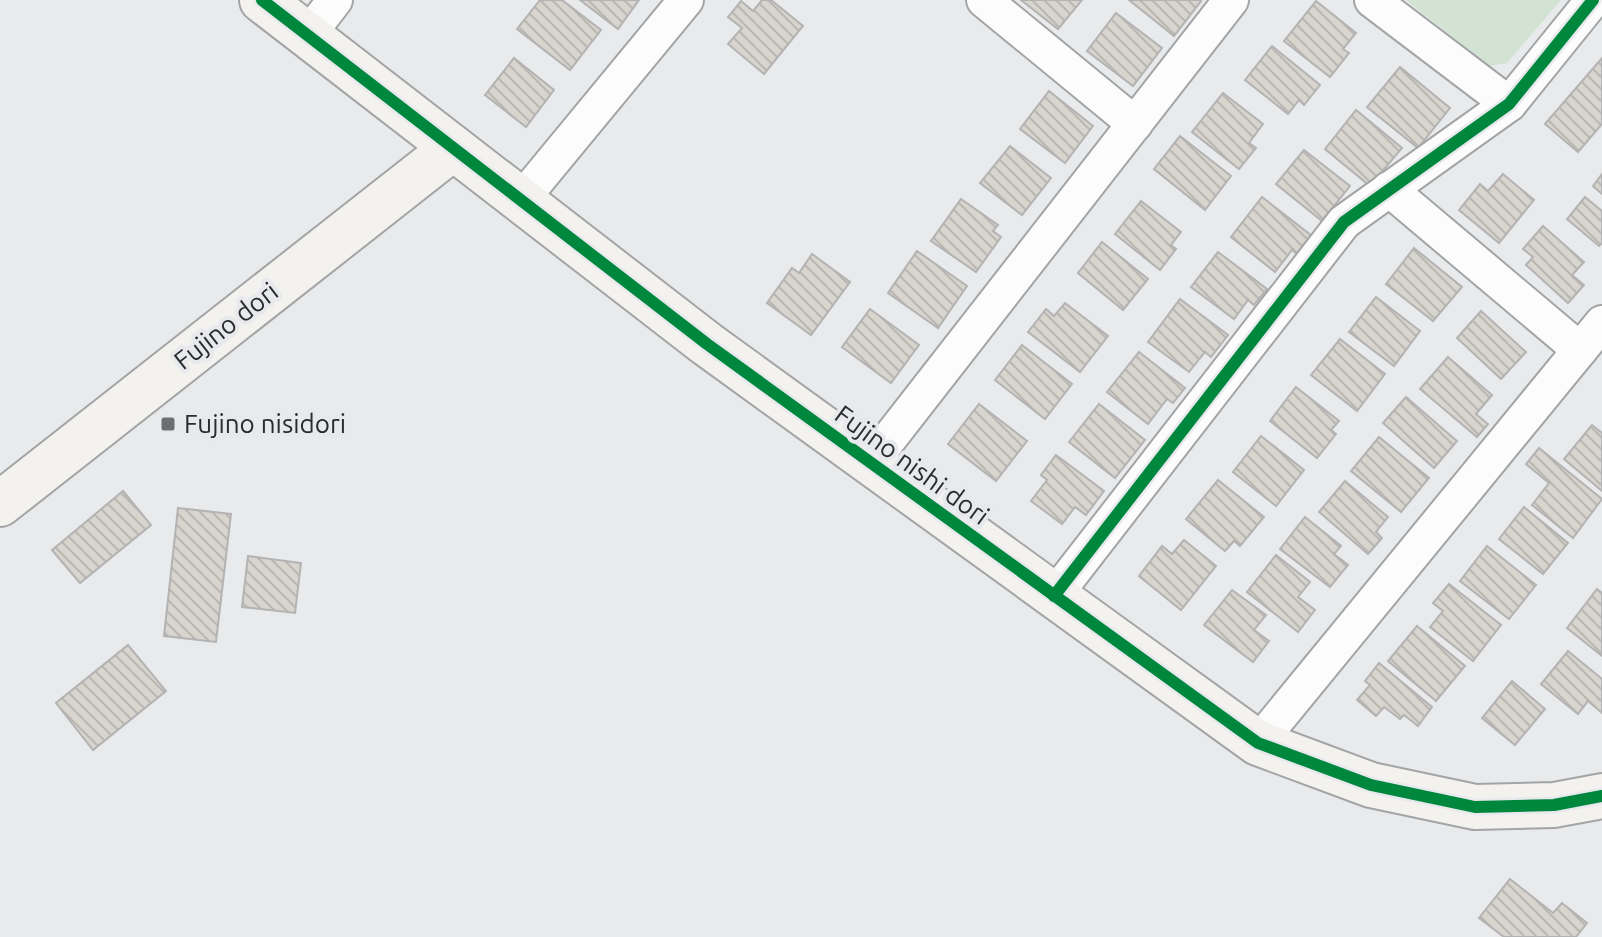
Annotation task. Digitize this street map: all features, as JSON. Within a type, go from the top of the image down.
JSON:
[{"type":"street","name":"Fujino nishi dori","points":[[262,0],[707,344],[1258,743],[1371,785],[1475,807],[1554,805],[1602,796]]},
{"type":"street","points":[[308,35],[335,0]]},
{"type":"street","points":[[521,200],[686,0]]},
{"type":"street","points":[[984,0],[1135,124]]},
{"type":"street","points":[[871,462],[1231,0]]},
{"type":"street","points":[[1372,0],[1509,104]]},
{"type":"street","points":[[1054,596],[1344,222],[1509,104],[1593,0]]},
{"type":"street","name":"Fujino dori","points":[[0,504],[453,148]]},
{"type":"street","points":[[1389,189],[1580,350]]},
{"type":"street","points":[[1258,743],[1602,323]]},
{"type":"green space","points":[[1406,0],[1561,0],[1507,63],[1489,66]]},
{"type":"building","points":[[540,0],[562,0],[601,30],[570,70],[517,29]]},
{"type":"building","points":[[580,0],[639,0],[618,29]]},
{"type":"building","points":[[762,0],[771,0],[803,26],[764,74],[728,44],[742,28],[728,17],[741,1],[753,11]]},
{"type":"building","points":[[1021,0],[1082,0],[1058,29]]},
{"type":"building","points":[[1129,0],[1200,0],[1201,1],[1174,36]]},
{"type":"building","points":[[1316,1],[1356,33],[1343,49],[1349,53],[1330,77],[1284,41]]},
{"type":"building","points":[[1116,13],[1162,48],[1133,86],[1087,51]]},
{"type":"building","points":[[1272,46],[1320,85],[1304,105],[1299,100],[1288,114],[1245,80]]},
{"type":"building","points":[[514,58],[554,90],[526,127],[485,95]]},
{"type":"building","points":[[1602,58],[1602,124],[1578,152],[1545,124]]},
{"type":"building","points":[[1400,67],[1450,108],[1418,148],[1367,107]]},
{"type":"building","points":[[1049,91],[1093,126],[1065,163],[1020,129]]},
{"type":"building","points":[[1223,93],[1263,124],[1249,143],[1256,148],[1239,169],[1192,132]]},
{"type":"building","points":[[1356,110],[1402,148],[1370,186],[1325,149]]},
{"type":"building","points":[[1180,136],[1231,176],[1205,210],[1154,169]]},
{"type":"building","points":[[1010,146],[1051,178],[1022,215],[980,183]]},
{"type":"building","points":[[1304,150],[1350,186],[1322,221],[1276,184]]},
{"type":"building","points":[[1503,174],[1534,200],[1499,243],[1459,210],[1480,184],[1488,191]]},
{"type":"building","points":[[1602,174],[1602,194],[1593,186]]},
{"type":"building","points":[[1262,197],[1312,236],[1297,254],[1292,250],[1275,272],[1231,237]]},
{"type":"building","points":[[1585,197],[1602,211],[1602,243],[1599,246],[1567,219]]},
{"type":"building","points":[[961,199],[998,225],[993,231],[1001,237],[976,272],[931,241]]},
{"type":"building","points":[[1141,201],[1181,232],[1171,245],[1176,249],[1160,270],[1115,234]]},
{"type":"building","points":[[1543,226],[1584,262],[1572,275],[1584,285],[1568,303],[1526,265],[1533,257],[1523,249]]},
{"type":"building","points":[[1102,242],[1148,279],[1123,310],[1078,273]]},
{"type":"building","points":[[1414,248],[1462,287],[1433,321],[1386,284]]},
{"type":"building","points":[[917,251],[967,286],[938,328],[888,293]]},
{"type":"building","points":[[1218,252],[1267,289],[1254,305],[1248,300],[1234,319],[1191,287]]},
{"type":"building","points":[[812,254],[850,282],[811,335],[767,303],[792,268],[799,273]]},
{"type":"building","points":[[1376,297],[1420,331],[1394,366],[1349,332]]},
{"type":"building","points":[[1180,299],[1228,335],[1211,357],[1205,352],[1189,372],[1148,342]]},
{"type":"building","points":[[1065,303],[1108,336],[1080,372],[1028,332],[1046,309],[1054,316]]},
{"type":"building","points":[[870,309],[919,345],[891,383],[842,347]]},
{"type":"building","points":[[1481,311],[1526,352],[1501,379],[1457,338]]},
{"type":"building","points":[[1340,339],[1385,374],[1357,411],[1311,375]]},
{"type":"building","points":[[1022,345],[1072,384],[1045,419],[995,380]]},
{"type":"building","points":[[1139,352],[1185,388],[1173,403],[1167,399],[1148,424],[1107,392]]},
{"type":"building","points":[[1448,357],[1492,395],[1476,414],[1488,424],[1477,437],[1420,389]]},
{"type":"building","points":[[1296,387],[1339,421],[1331,430],[1336,434],[1317,458],[1270,421]]},
{"type":"building","points":[[1406,397],[1457,441],[1434,468],[1383,423]]},
{"type":"building","points":[[979,404],[1027,441],[996,481],[948,444]]},
{"type":"building","points":[[1099,404],[1145,440],[1115,478],[1069,442]]},
{"type":"building","points":[[1592,425],[1602,433],[1602,491],[1564,459]]},
{"type":"building","points":[[1261,436],[1304,470],[1276,506],[1233,472]]},
{"type":"building","points":[[1379,437],[1429,478],[1401,512],[1351,471]]},
{"type":"building","points":[[1539,448],[1602,499],[1573,538],[1532,505],[1549,483],[1526,464]]},
{"type":"building","points":[[1056,455],[1104,491],[1086,515],[1075,507],[1062,524],[1031,501],[1047,480],[1041,475]]},
{"type":"building","points":[[1218,480],[1264,517],[1240,546],[1234,541],[1225,551],[1186,519]]},
{"type":"building","points":[[1345,481],[1388,517],[1376,532],[1382,538],[1368,554],[1319,512]]},
{"type":"building","points":[[123,491],[151,525],[80,583],[52,550]]},
{"type":"building","points":[[1524,507],[1568,543],[1543,574],[1499,539]]},
{"type":"building","points":[[178,508],[231,514],[216,642],[164,636]]},
{"type":"building","points":[[1305,517],[1341,546],[1334,554],[1348,565],[1330,587],[1280,549]]},
{"type":"building","points":[[1184,540],[1216,566],[1181,610],[1139,576],[1162,546],[1172,554]]},
{"type":"building","points":[[1487,546],[1536,585],[1509,619],[1460,581]]},
{"type":"building","points":[[1276,555],[1310,582],[1298,597],[1315,610],[1298,632],[1247,592]]},
{"type":"building","points":[[248,556],[301,563],[295,613],[242,607]]},
{"type":"building","points":[[1449,584],[1501,625],[1473,661],[1430,627],[1443,611],[1433,603]]},
{"type":"building","points":[[1597,589],[1602,593],[1602,656],[1567,628]]},
{"type":"building","points":[[1232,590],[1266,615],[1254,630],[1269,641],[1253,662],[1204,625]]},
{"type":"building","points":[[1417,626],[1465,666],[1436,701],[1388,661]]},
{"type":"building","points":[[128,645],[166,691],[93,750],[56,703]]},
{"type":"building","points":[[1568,651],[1602,679],[1602,713],[1588,701],[1578,714],[1541,684]]},
{"type":"building","points":[[1379,663],[1432,707],[1418,726],[1404,715],[1400,719],[1384,707],[1376,716],[1357,700],[1370,685],[1365,681]]},
{"type":"building","points":[[1512,681],[1545,709],[1515,745],[1482,718]]},
{"type":"building","points":[[1510,879],[1553,913],[1562,903],[1587,923],[1576,937],[1504,937],[1479,918]]},
{"type":"cycle path","points":[[262,0],[707,344],[1258,743],[1371,785],[1475,807],[1554,805],[1602,796]]},
{"type":"cycle path","points":[[1054,596],[1344,222],[1509,104],[1593,0]]},
{"type":"place","name":"Fujino nisidori","points":[[168,424]]}]
